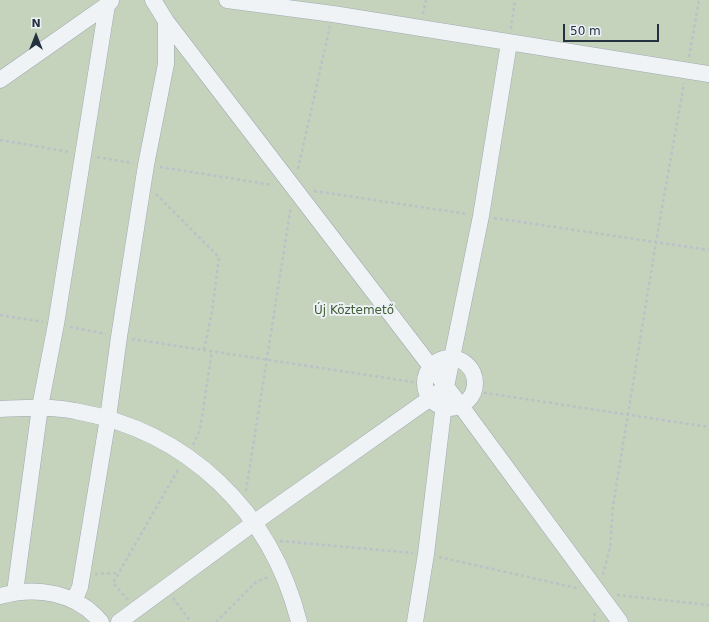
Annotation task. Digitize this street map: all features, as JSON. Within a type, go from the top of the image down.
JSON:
[{"type":"lane","points":[[153,0],[166,21],[461,406],[620,622]]},
{"type":"lane","points":[[227,0],[333,14],[709,74]]},
{"type":"lane","points":[[0,80],[109,3]]},
{"type":"lane","points":[[101,622],[87,609],[60,595],[30,591],[7,594],[56,324],[109,3]]},
{"type":"lane","points":[[74,601],[80,587],[108,418],[146,165],[166,64],[166,21]]},
{"type":"lane","points":[[415,622],[426,554],[446,387],[481,216],[509,43]]},
{"type":"lane","points":[[444,358],[460,359],[466,363],[475,376],[476,384],[467,403],[455,408],[443,408],[436,404],[427,391],[425,378],[430,367],[444,358]]},
{"type":"lane","points":[[119,622],[255,522],[427,391],[446,387]]},
{"type":"lane","points":[[0,409],[40,407],[75,410],[108,418],[155,437],[186,455],[216,479],[255,522],[266,539],[282,570],[300,622]]},
{"type":"path","points":[[509,43],[515,0]]},
{"type":"path","points":[[594,622],[598,593],[610,547],[613,506],[656,242],[699,0]]},
{"type":"path","points":[[241,505],[246,495],[268,360],[293,188],[333,14]]},
{"type":"path","points":[[293,188],[709,250]]},
{"type":"path","points":[[143,190],[154,192],[219,258],[212,312],[204,350]]},
{"type":"path","points":[[0,315],[56,324],[119,337],[268,360],[427,391],[446,387],[709,427]]},
{"type":"path","points":[[136,610],[113,583],[186,455],[195,443],[200,430],[212,351]]},
{"type":"path","points":[[266,539],[426,554],[598,593],[709,605]]},
{"type":"path","points":[[216,622],[256,582],[282,570]]},
{"type":"path","points":[[82,574],[119,573]]},
{"type":"path","points":[[166,588],[192,622]]},
{"type":"green space","name":"Új Köztemető","points":[[0,0],[709,0],[709,622],[0,622]]}]
